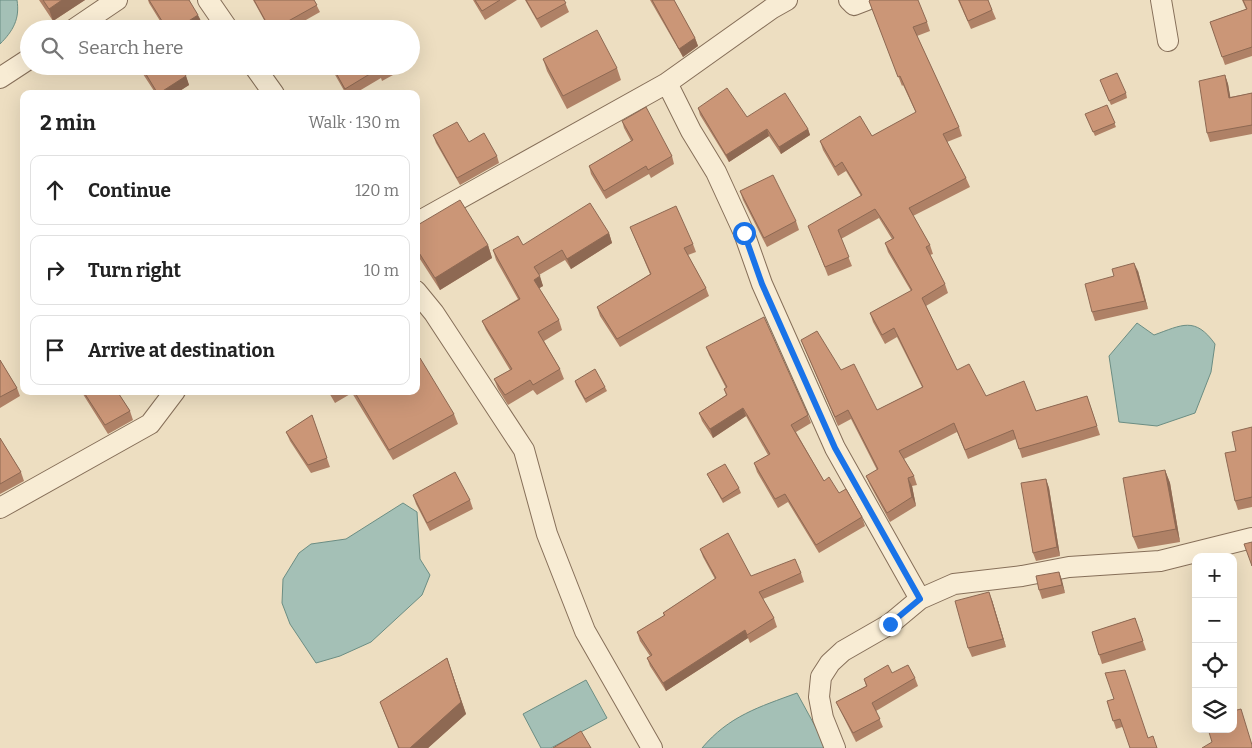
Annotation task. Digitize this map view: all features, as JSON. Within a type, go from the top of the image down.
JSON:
[{"type":"street","points":[[87,20],[117,0]]},
{"type":"street","points":[[208,0],[222,20]]},
{"type":"street","points":[[420,221],[667,83],[770,9],[788,0]]},
{"type":"street","points":[[849,0],[854,5],[867,0]]},
{"type":"street","points":[[1161,0],[1168,41]]},
{"type":"street","points":[[0,78],[20,65]]},
{"type":"street","points":[[260,75],[271,90]]},
{"type":"street","points":[[667,83],[716,172],[744,233],[762,284],[835,448],[920,599]]},
{"type":"street","points":[[420,296],[434,313],[524,450],[548,534],[585,631],[652,748]]},
{"type":"street","points":[[0,508],[150,424],[172,395]]},
{"type":"street","points":[[835,748],[823,718],[819,697],[821,677],[830,662],[842,651],[890,624],[920,599],[954,584],[1022,576],[1069,567],[1160,561],[1252,538]]},
{"type":"water","points":[[0,0],[17,0],[18,7],[15,24],[0,44]]},
{"type":"water","points":[[1137,323],[1154,335],[1180,326],[1194,326],[1208,335],[1215,344],[1211,372],[1195,413],[1157,426],[1119,422],[1109,356]]},
{"type":"water","points":[[403,503],[417,512],[420,559],[430,575],[422,595],[371,642],[340,656],[316,663],[290,624],[282,603],[283,579],[299,553],[311,544],[346,539]]},
{"type":"water","points":[[586,680],[607,718],[551,748],[541,748],[523,714]]},
{"type":"water","points":[[797,693],[827,748],[702,748],[712,737],[734,720],[757,708]]},
{"type":"building","points":[[43,0],[62,0],[49,9]]},
{"type":"building","points":[[149,0],[189,0],[198,15],[190,20],[161,20]]},
{"type":"building","points":[[254,0],[314,0],[317,5],[290,20],[265,20]]},
{"type":"building","points":[[475,0],[500,0],[482,11]]},
{"type":"building","points":[[526,0],[564,0],[566,3],[537,19]]},
{"type":"building","points":[[652,0],[674,0],[695,38],[679,49]]},
{"type":"building","points":[[870,0],[918,0],[927,22],[913,27],[959,127],[943,134],[966,178],[909,208],[930,245],[926,247],[945,284],[922,298],[957,370],[969,364],[986,396],[1024,381],[1036,411],[1087,396],[1097,426],[1019,449],[1013,430],[965,450],[954,423],[899,451],[914,476],[908,478],[912,497],[887,513],[866,476],[878,469],[848,410],[835,417],[801,340],[817,331],[841,370],[854,364],[877,410],[923,387],[894,328],[882,335],[870,313],[912,290],[885,243],[894,238],[875,209],[838,230],[849,257],[825,267],[808,226],[862,195],[842,162],[835,167],[820,141],[860,116],[872,136],[916,112],[900,76],[898,77]]},
{"type":"building","points":[[959,0],[988,0],[992,10],[968,21]]},
{"type":"building","points":[[1243,0],[1252,0],[1252,47],[1222,57],[1210,22],[1247,9]]},
{"type":"building","points":[[597,30],[617,68],[563,96],[543,59]]},
{"type":"building","points":[[1117,73],[1126,93],[1109,101],[1100,80]]},
{"type":"building","points":[[146,75],[186,76],[164,90],[156,90]]},
{"type":"building","points":[[337,75],[368,75],[345,89]]},
{"type":"building","points":[[1225,75],[1229,98],[1252,93],[1252,125],[1207,133],[1199,81]]},
{"type":"building","points":[[727,88],[747,117],[785,93],[808,129],[779,147],[767,129],[726,155],[698,108]]},
{"type":"building","points":[[1107,105],[1115,123],[1093,132],[1085,114]]},
{"type":"building","points":[[646,107],[672,156],[648,170],[646,166],[604,191],[589,166],[633,140],[622,121]]},
{"type":"building","points":[[457,122],[469,142],[484,133],[497,156],[457,178],[433,135]]},
{"type":"building","points":[[773,175],[796,221],[764,238],[740,191]]},
{"type":"building","points":[[460,200],[488,245],[435,278],[420,254],[420,224]]},
{"type":"building","points":[[590,203],[609,233],[567,259],[562,250],[534,267],[540,276],[534,280],[559,320],[538,332],[560,369],[533,385],[530,380],[505,395],[494,379],[512,369],[482,321],[520,299],[493,250],[518,236],[523,245]]},
{"type":"building","points":[[676,206],[693,244],[684,248],[706,288],[617,339],[597,307],[651,274],[630,227]]},
{"type":"building","points":[[1134,263],[1145,301],[1092,312],[1085,284],[1114,276],[1112,269]]},
{"type":"building","points":[[764,317],[808,415],[791,425],[824,481],[829,477],[839,493],[846,489],[862,517],[816,545],[785,494],[775,499],[754,463],[770,454],[743,408],[710,429],[699,413],[727,395],[724,389],[727,387],[706,347]]},
{"type":"building","points":[[420,358],[454,414],[389,450],[356,395],[420,395]]},
{"type":"building","points":[[0,360],[17,388],[0,397]]},
{"type":"building","points":[[595,369],[605,387],[585,399],[575,381]]},
{"type":"building","points":[[86,395],[120,395],[130,411],[105,425]]},
{"type":"building","points":[[312,415],[327,458],[308,465],[286,432]]},
{"type":"building","points":[[1252,427],[1252,497],[1235,501],[1225,453],[1236,451],[1232,432]]},
{"type":"building","points":[[0,438],[21,472],[0,484]]},
{"type":"building","points":[[725,464],[739,488],[722,499],[707,474]]},
{"type":"building","points":[[1165,470],[1176,529],[1133,537],[1123,478]]},
{"type":"building","points":[[455,472],[470,500],[427,523],[413,495]]},
{"type":"building","points":[[1046,479],[1057,547],[1033,553],[1021,483]]},
{"type":"building","points":[[728,533],[751,576],[795,559],[801,573],[759,592],[774,618],[747,635],[745,630],[663,683],[647,658],[652,655],[637,632],[665,615],[663,613],[716,578],[700,549]]},
{"type":"building","points":[[1252,542],[1252,566],[1244,544]]},
{"type":"building","points":[[1059,572],[1062,585],[1039,590],[1036,576]]},
{"type":"building","points":[[989,592],[1003,639],[968,648],[955,601]]},
{"type":"building","points":[[1135,618],[1143,641],[1099,655],[1092,632]]},
{"type":"building","points":[[447,658],[461,702],[410,748],[399,748],[380,702]]},
{"type":"building","points":[[888,665],[892,673],[908,665],[915,678],[872,703],[880,719],[853,733],[836,702],[867,686],[864,679]]},
{"type":"building","points":[[1125,670],[1148,738],[1153,736],[1157,748],[1130,748],[1120,719],[1113,721],[1107,701],[1114,699],[1105,673]]},
{"type":"building","points":[[1241,709],[1252,748],[1202,748],[1212,742],[1209,733],[1237,733],[1237,710]]},
{"type":"building","points":[[581,731],[591,748],[553,748]]},
{"type":"route","points":[[744,233],[762,284],[835,448],[920,599],[890,624]]}]
